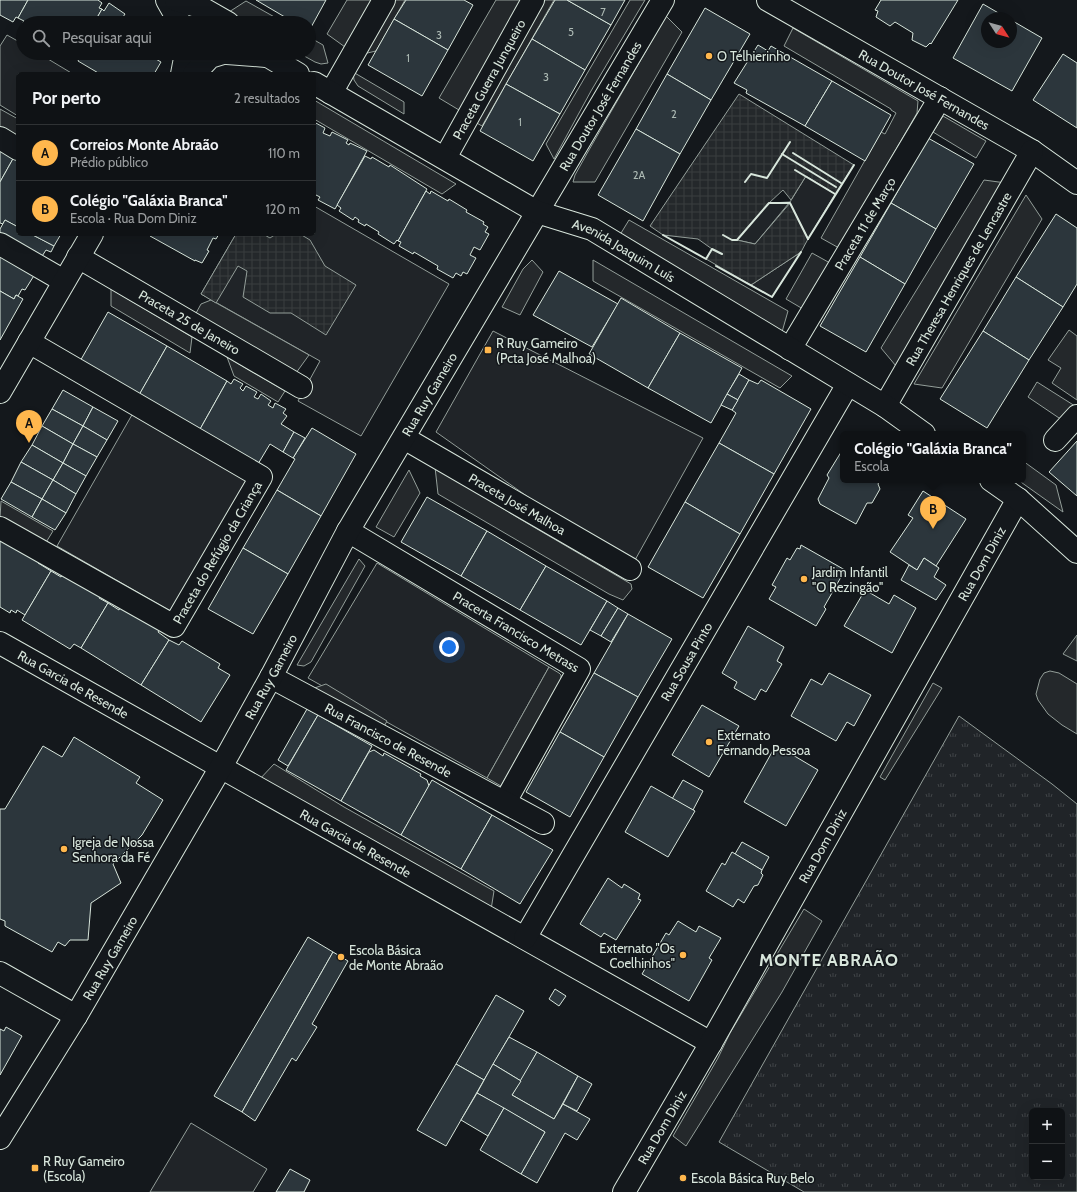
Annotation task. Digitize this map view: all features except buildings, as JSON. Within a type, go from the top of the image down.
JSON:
[{"type":"street","points":[[167,0],[176,16]]},
{"type":"street","points":[[176,0],[200,7],[216,16]]},
{"type":"street","points":[[323,88],[384,0]]},
{"type":"street","name":"Praceta Guerra Junqueiro","points":[[445,158],[533,0]]},
{"type":"street","name":"Rua Doutor José Fernandes","points":[[537,212],[663,0]]},
{"type":"street","name":"Rua Doutor José Fernandes","points":[[768,0],[1032,151],[1077,183]]},
{"type":"street","points":[[182,72],[185,60]]},
{"type":"street","points":[[196,72],[207,60]]},
{"type":"street","points":[[274,60],[295,72]]},
{"type":"street","name":"Avenida Joaquim Luís","points":[[323,88],[537,212],[592,229],[884,406],[920,431]]},
{"type":"street","name":"Praceta 11 de Março","points":[[790,349],[940,98]]},
{"type":"street","points":[[0,138],[16,148]]},
{"type":"street","name":"Rua Theresa Henriques de Lencastre","points":[[884,406],[1032,151]]},
{"type":"street","name":"Rua Ruy Gameiro","points":[[0,1138],[76,1016],[221,767],[271,677],[348,531],[537,212]]},
{"type":"street","points":[[0,392],[91,236]]},
{"type":"street","points":[[0,244],[64,281]]},
{"type":"street","name":"Praceta 25 de Janeiro","points":[[78,257],[301,387]]},
{"type":"street","name":"Praceta do Refúgio da Criança","points":[[0,528],[174,626],[261,478],[29,342]]},
{"type":"street","name":"Rua Sousa Pinto","points":[[525,938],[848,384]]},
{"type":"street","points":[[1055,440],[1077,416]]},
{"type":"street","name":"Praceta José Malhoa","points":[[404,438],[630,569]]},
{"type":"street","points":[[995,483],[1018,499],[1077,552]]},
{"type":"street","name":"Rua Dom Diniz","points":[[624,1192],[711,1043],[1018,499]]},
{"type":"street","name":"Pracerta Francisco Metrass","points":[[348,531],[579,669],[505,802]]},
{"type":"street","name":"Rua Garcia de Resende","points":[[0,642],[711,1043]]},
{"type":"street","name":"Rua Francisco de Resende","points":[[271,677],[505,802]]},
{"type":"street","points":[[505,802],[543,823]]},
{"type":"street","points":[[0,973],[76,1016]]},
{"type":"green space","points":[[7,35],[16,40],[16,60],[50,60],[70,72],[16,72],[16,115],[0,105],[0,46]]},
{"type":"green space","points":[[806,176],[835,194],[808,239],[789,203],[755,244],[737,240],[769,203],[790,202]]},
{"type":"green space","points":[[316,207],[449,284],[361,436],[298,401],[320,361],[201,294],[235,236],[316,236]]},
{"type":"green space","points":[[801,252],[772,297],[751,285]]},
{"type":"green space","points":[[493,331],[703,438],[630,569],[436,432]]},
{"type":"green space","points":[[133,413],[248,479],[172,612],[57,546]]},
{"type":"green space","points":[[377,563],[549,667],[487,778],[308,678]]},
{"type":"green space","points":[[959,716],[1077,804],[1077,1192],[804,1192],[719,1142]]},
{"type":"green space","points":[[191,1123],[267,1169],[253,1192],[150,1192]]},
{"type":"shaded area","points":[[347,0],[372,0],[345,47],[327,34]]},
{"type":"shaded area","points":[[394,0],[405,0],[376,51],[363,54]]},
{"type":"shaded area","points":[[496,0],[523,0],[459,110],[439,98]]},
{"type":"shaded area","points":[[545,0],[554,0],[482,126],[475,122]]},
{"type":"shaded area","points":[[630,0],[645,0],[591,91],[554,159],[546,144]]},
{"type":"shaded area","points":[[246,1],[273,16],[236,16],[229,12]]},
{"type":"shaded area","points":[[666,16],[682,32],[595,182],[573,182],[575,175],[589,150]]},
{"type":"shaded area","points":[[793,28],[918,101],[917,113],[839,248],[821,238],[881,132],[885,134],[896,113],[784,46]]},
{"type":"shaded area","points":[[316,41],[323,45],[328,63],[321,64],[311,60],[316,60]]},
{"type":"shaded area","points":[[353,72],[404,102],[404,114],[358,86],[354,80]]},
{"type":"shaded area","points":[[739,94],[854,165],[835,194],[806,176],[791,200],[783,190],[769,203],[737,240],[755,244],[790,203],[808,239],[801,252],[751,285],[706,259],[712,249],[698,239],[663,235],[650,226]]},
{"type":"shaded area","points":[[316,101],[456,184],[442,194],[316,120]]},
{"type":"shaded area","points":[[0,109],[16,118],[16,139],[0,130]]},
{"type":"shaded area","points":[[943,116],[986,141],[976,158],[933,132]]},
{"type":"shaded area","points":[[984,180],[1006,183],[896,366],[881,348]]},
{"type":"shaded area","points":[[1026,195],[1042,219],[942,388],[914,384]]},
{"type":"shaded area","points":[[629,220],[788,311],[782,332],[618,238]]},
{"type":"shaded area","points":[[235,236],[266,236],[270,238],[273,236],[303,236],[310,240],[325,266],[356,285],[326,335],[291,313],[270,313],[243,297],[247,271],[238,266],[216,303],[201,294]]},
{"type":"shaded area","points":[[812,253],[830,263],[803,309],[786,299]]},
{"type":"shaded area","points":[[532,260],[543,272],[520,315],[502,307],[523,269]]},
{"type":"shaded area","points":[[593,260],[792,376],[780,388],[593,281]]},
{"type":"shaded area","points":[[111,289],[192,337],[190,353],[111,306]]},
{"type":"shaded area","points":[[211,300],[309,355],[296,373],[195,315],[201,304]]},
{"type":"shaded area","points":[[1069,330],[1077,336],[1077,400],[1052,383],[1061,368],[1048,360]]},
{"type":"shaded area","points":[[227,357],[285,391],[278,402],[234,376]]},
{"type":"shaded area","points":[[1037,382],[1075,406],[1062,420],[1028,397]]},
{"type":"shaded area","points":[[1026,463],[1056,485],[1063,512],[1022,483],[1026,483]]},
{"type":"shaded area","points":[[435,467],[631,584],[632,589],[623,600],[609,594],[438,494]]},
{"type":"shaded area","points":[[409,470],[420,493],[394,537],[376,527]]},
{"type":"shaded area","points":[[1,501],[53,531],[45,544],[0,518]]},
{"type":"shaded area","points":[[359,559],[365,566],[311,662],[304,666],[297,665]]},
{"type":"shaded area","points":[[1077,635],[1077,661],[1063,654]]},
{"type":"shaded area","points":[[549,667],[561,675],[561,679],[501,786],[487,778]]},
{"type":"shaded area","points":[[1050,671],[1059,673],[1077,684],[1077,734],[1048,714],[1038,700],[1036,694],[1040,679],[1044,673]]},
{"type":"shaded area","points":[[933,683],[942,688],[885,780],[880,777]]},
{"type":"shaded area","points":[[326,684],[387,721],[380,734],[306,691]]},
{"type":"shaded area","points":[[274,764],[344,807],[494,891],[490,916],[258,781]]},
{"type":"shaded area","points":[[804,909],[822,921],[782,992],[686,1146],[673,1136],[718,1058],[730,1033]]},
{"type":"wall","points":[[745,182],[751,174],[767,178],[790,142]]},
{"type":"wall","points":[[793,153],[841,183]]},
{"type":"wall","points":[[782,154],[836,187]]},
{"type":"wall","points":[[808,239],[854,165]]},
{"type":"wall","points":[[795,170],[835,194]]},
{"type":"wall","points":[[723,235],[732,240],[737,240],[769,203],[790,203],[808,239]]},
{"type":"wall","points":[[663,235],[706,259],[712,249],[722,254]]},
{"type":"wall","points":[[716,266],[772,297],[801,252]]},
{"type":"place","name":"O Telhierinho","points":[[709,56]]},
{"type":"place","name":"R Ruy Gameiro (Pcta José Malhoa)","points":[[488,350]]},
{"type":"place","name":"Correios Monte Abraão","points":[[29,443]]},
{"type":"place","name":"Colégio \"Galáxia Branca\"","points":[[933,529]]},
{"type":"place","name":"Jardim Infantil \"O Rezingão\"","points":[[804,579]]},
{"type":"place","name":"Externato Fernando Pessoa","points":[[709,742]]},
{"type":"place","name":"Igreja de Nossa Senhora da Fé","points":[[64,849]]},
{"type":"place","name":"Externato \"Os Coelhinhos\"","points":[[683,955]]},
{"type":"place","name":"Escola Básica de Monte Abraão","points":[[341,957]]},
{"type":"place","name":"R Ruy Gameiro (Escola)","points":[[35,1168]]},
{"type":"place","name":"Escola Básica Ruy Belo","points":[[683,1178]]},
{"type":"district","name":"MONTE ABRAÃO","points":[[829,960]]}]
